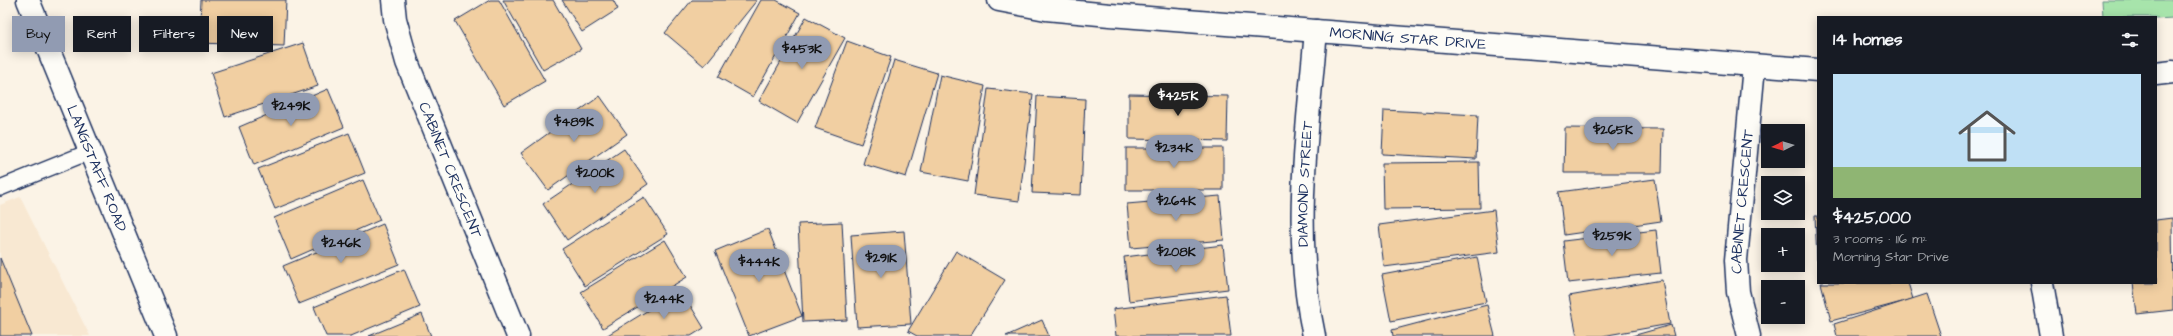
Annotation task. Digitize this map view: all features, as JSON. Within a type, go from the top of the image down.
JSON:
[{"type":"street","name":"LANGSTAFF ROAD","points":[[28,0],[89,152],[166,336]]},
{"type":"street","name":"CABINET CRESCENT","points":[[393,0],[394,20],[407,62],[518,336]]},
{"type":"street","name":"MORNING STAR DRIVE","points":[[998,0],[1046,9],[1110,15],[1817,70]]},
{"type":"street","name":"DIAMOND STREET","points":[[1314,336],[1305,290],[1301,239],[1304,157],[1316,31]]},
{"type":"street","name":"CABINET CRESCENT","points":[[1749,336],[1738,292],[1736,260],[1754,66]]},
{"type":"street","points":[[2157,74],[2173,72]]},
{"type":"street","points":[[2042,284],[2051,336]]},
{"type":"lane","points":[[0,188],[89,152]]},
{"type":"shaded area","points":[[20,197],[90,336],[0,336],[0,205]]},
{"type":"green space","points":[[2102,0],[2173,0],[2173,18],[2157,19],[2157,16],[2103,16]]},
{"type":"building","points":[[201,0],[286,0],[284,46],[273,46],[273,16],[217,16],[217,44],[209,43],[209,16],[200,16]]},
{"type":"building","points":[[490,0],[499,0],[545,81],[504,105],[455,21]]},
{"type":"building","points":[[503,0],[553,0],[581,49],[543,70]]},
{"type":"building","points":[[562,0],[613,0],[618,9],[582,32]]},
{"type":"building","points":[[692,0],[757,0],[704,66],[665,33]]},
{"type":"building","points":[[761,0],[776,0],[800,13],[753,97],[718,77]]},
{"type":"building","points":[[806,17],[845,38],[797,123],[759,101]]},
{"type":"building","points":[[847,41],[891,57],[861,144],[815,128]]},
{"type":"building","points":[[303,43],[318,86],[225,117],[211,73]]},
{"type":"building","points":[[894,60],[937,73],[906,177],[863,164]]},
{"type":"building","points":[[940,75],[985,86],[968,181],[921,172]]},
{"type":"building","points":[[328,89],[344,127],[254,165],[239,127]]},
{"type":"building","points":[[988,89],[1033,94],[1019,201],[974,195]]},
{"type":"building","points":[[1129,94],[1228,96],[1227,141],[1129,139]]},
{"type":"building","points":[[600,96],[627,134],[548,190],[521,153]]},
{"type":"building","points":[[1037,96],[1085,99],[1081,195],[1032,193]]},
{"type":"building","points":[[1384,110],[1478,115],[1476,159],[1382,154]]},
{"type":"building","points":[[1565,128],[1663,129],[1662,173],[1564,173]]},
{"type":"building","points":[[349,133],[365,173],[275,209],[258,169]]},
{"type":"building","points":[[1126,148],[1223,148],[1223,190],[1126,190]]},
{"type":"building","points":[[624,149],[648,184],[567,240],[543,204]]},
{"type":"building","points":[[1479,162],[1480,208],[1383,209],[1382,163]]},
{"type":"building","points":[[1655,179],[1661,221],[1564,235],[1559,192]]},
{"type":"building","points":[[363,180],[380,220],[291,259],[274,218]]},
{"type":"building","points":[[1220,196],[1224,240],[1131,248],[1127,204]]},
{"type":"building","points":[[644,197],[668,234],[585,286],[562,249]]},
{"type":"building","points":[[1494,210],[1499,252],[1384,267],[1379,225]]},
{"type":"building","points":[[1815,216],[1817,216],[1817,260]]},
{"type":"building","points":[[2172,218],[2173,310],[2137,314],[2133,284],[2157,284],[2157,220]]},
{"type":"building","points":[[842,222],[847,320],[803,322],[798,224]]},
{"type":"building","points":[[383,224],[399,264],[299,304],[283,266]]},
{"type":"building","points":[[768,229],[802,316],[749,336],[715,251]]},
{"type":"building","points":[[1656,230],[1661,273],[1568,283],[1563,241]]},
{"type":"building","points":[[904,231],[911,324],[857,327],[851,235]]},
{"type":"building","points":[[665,240],[687,277],[603,328],[581,292]]},
{"type":"building","points":[[1223,245],[1228,289],[1129,301],[1124,257]]},
{"type":"building","points":[[956,251],[1005,280],[970,336],[917,336],[908,331]]},
{"type":"building","points":[[1477,257],[1486,302],[1391,321],[1382,275]]},
{"type":"building","points":[[0,258],[32,336],[0,336]]},
{"type":"building","points":[[404,269],[420,307],[351,336],[326,336],[314,307]]},
{"type":"building","points":[[1662,280],[1670,324],[1602,336],[1577,336],[1569,296]]},
{"type":"building","points":[[1821,284],[1908,284],[1913,299],[1831,321]]},
{"type":"building","points":[[681,290],[704,328],[691,336],[606,336]]},
{"type":"building","points":[[1927,294],[1941,336],[1837,336],[1834,324]]},
{"type":"building","points":[[1226,295],[1231,336],[1116,336],[1113,309]]},
{"type":"building","points":[[1487,305],[1495,336],[1393,336],[1392,330]]},
{"type":"building","points":[[422,314],[431,336],[369,336]]},
{"type":"building","points":[[1042,320],[1049,336],[1006,336]]},
{"type":"building","points":[[1671,325],[1674,336],[1632,336]]}]
